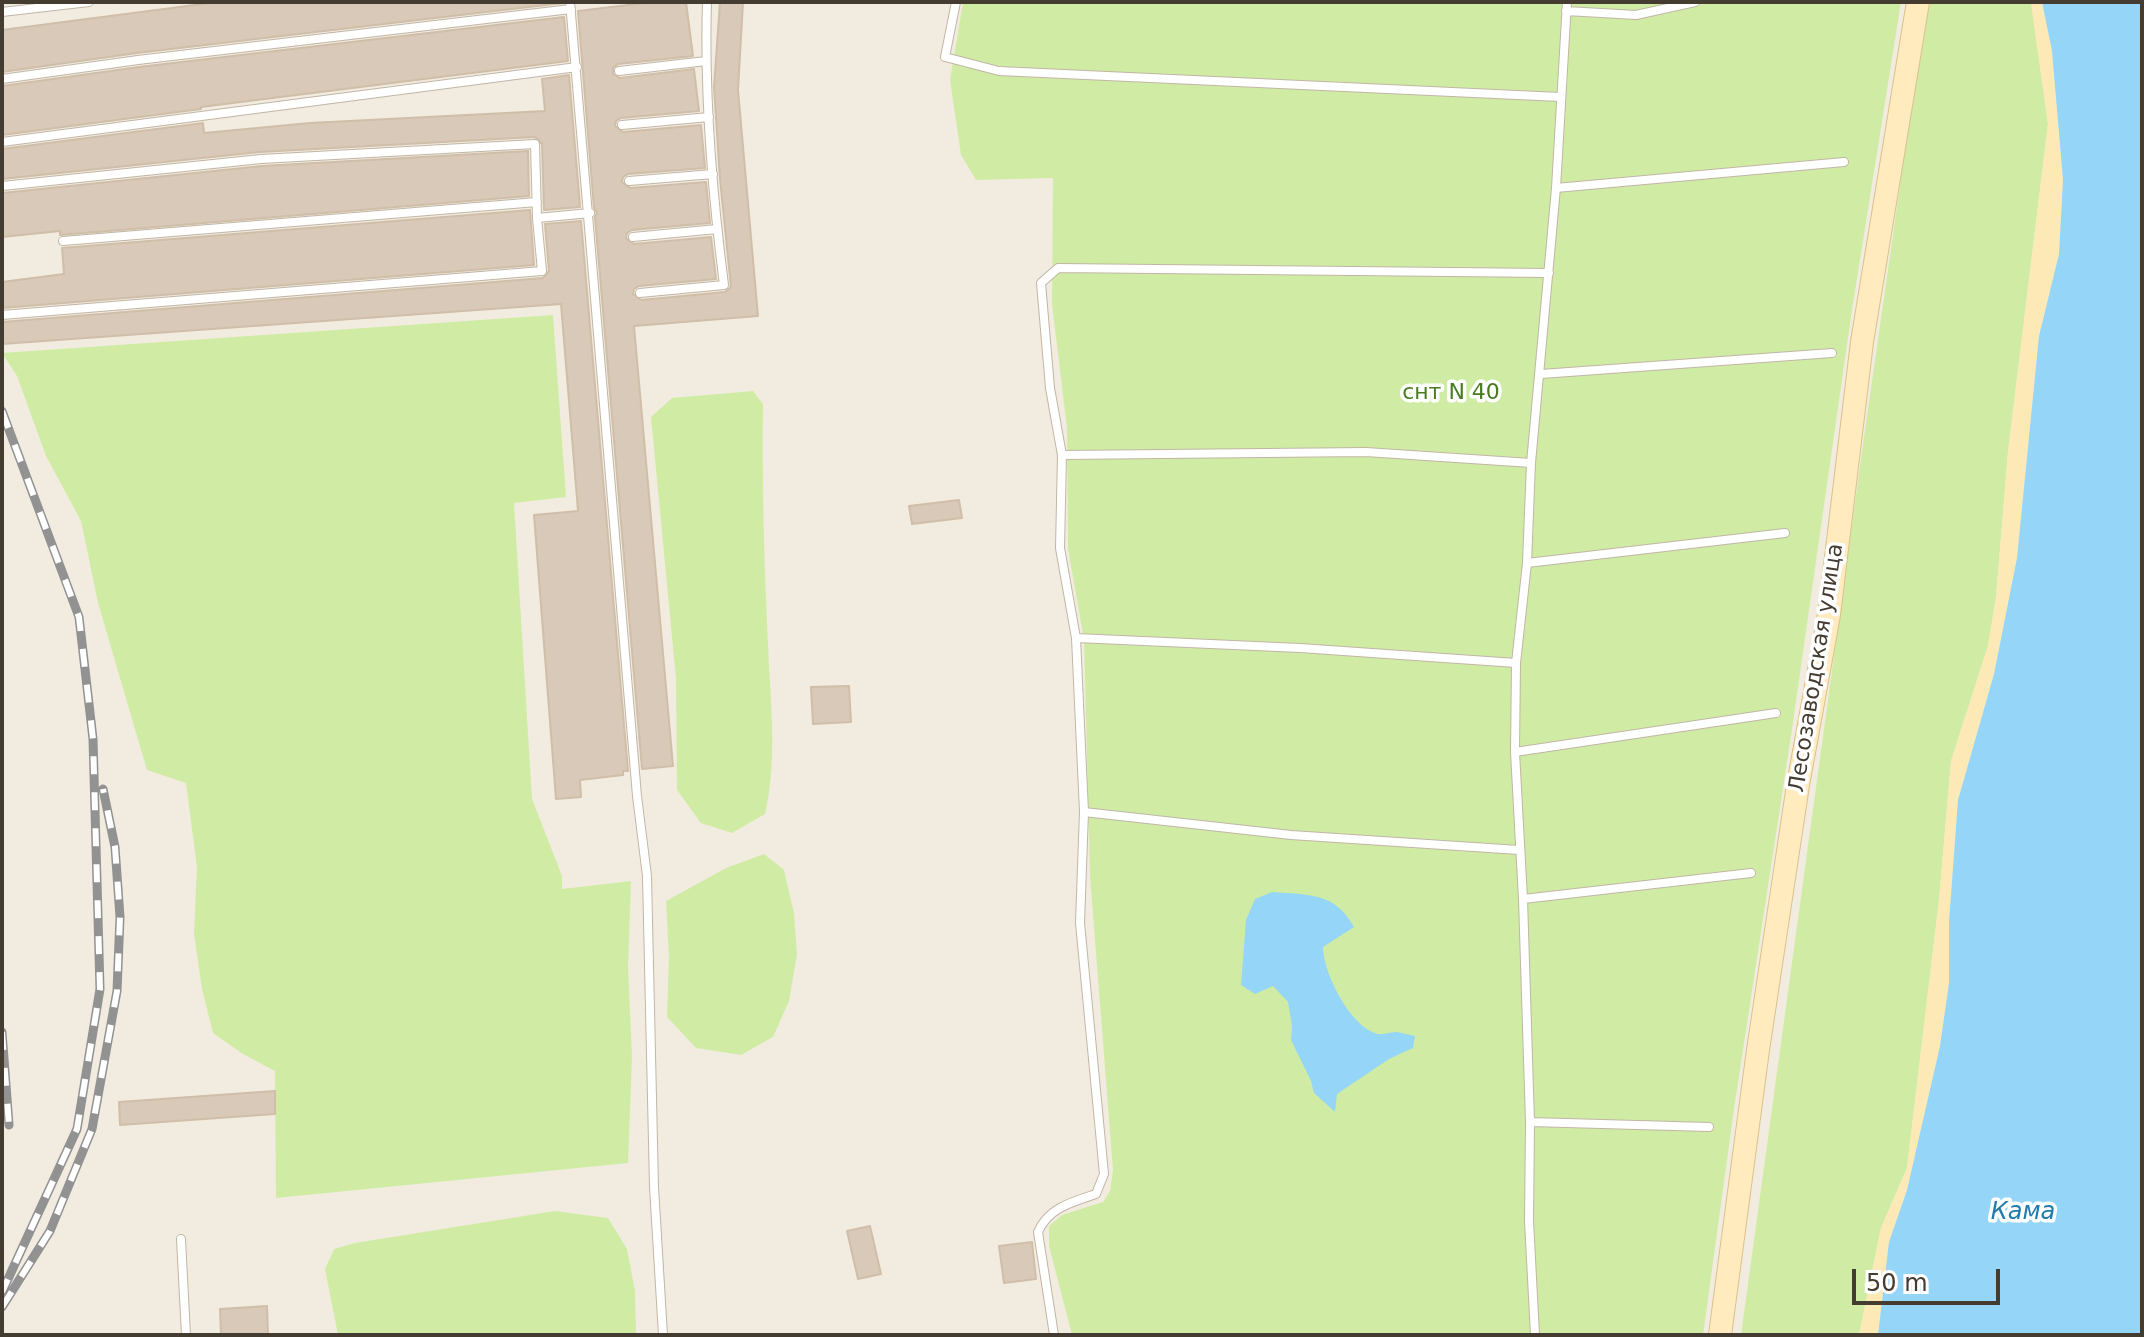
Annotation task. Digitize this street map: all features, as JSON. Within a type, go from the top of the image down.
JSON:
[{"type":"street","name":"Лесозаводская улица","points":[[1720,1335],[1798,785],[1829,615],[1862,342],[1918,2]]},
{"type":"lane","points":[[2,12],[89,2]]},
{"type":"lane","points":[[640,293],[724,285],[709,117],[707,2]]},
{"type":"lane","points":[[956,2],[945,57],[999,71],[1560,97]]},
{"type":"lane","points":[[1535,1335],[1529,1221],[1530,1122],[1523,899],[1515,752],[1516,663],[1527,563],[1531,463],[1556,188],[1566,6],[1636,15],[1695,2]]},
{"type":"lane","points":[[2,79],[570,6],[590,213],[637,796],[647,876],[654,1187],[663,1335]]},
{"type":"lane","points":[[619,71],[706,61]]},
{"type":"lane","points":[[2,142],[577,67]]},
{"type":"lane","points":[[622,125],[709,117]]},
{"type":"lane","points":[[2,186],[261,159],[535,144],[542,271],[2,315]]},
{"type":"lane","points":[[1556,188],[1844,162]]},
{"type":"lane","points":[[629,181],[713,174]]},
{"type":"lane","points":[[63,241],[537,202]]},
{"type":"lane","points":[[537,218],[590,213]]},
{"type":"lane","points":[[633,237],[717,229]]},
{"type":"lane","points":[[1054,1335],[1038,1232],[1044,1218],[1066,1204],[1096,1194],[1104,1174],[1080,923],[1084,812],[1076,638],[1060,548],[1062,455],[1050,388],[1041,283],[1058,268],[1549,273]]},
{"type":"lane","points":[[1541,374],[1832,353]]},
{"type":"lane","points":[[1062,455],[1366,452],[1531,463]]},
{"type":"lane","points":[[1527,563],[1785,533]]},
{"type":"lane","points":[[1076,638],[1300,648],[1516,663]]},
{"type":"lane","points":[[1515,752],[1776,713]]},
{"type":"lane","points":[[1084,812],[1291,835],[1519,850]]},
{"type":"lane","points":[[1523,899],[1751,873]]},
{"type":"lane","points":[[1530,1122],[1709,1127]]},
{"type":"lane","points":[[181,1239],[186,1335]]},
{"type":"green space","name":"снт N 40","points":[[963,2],[1901,2],[1852,310],[1703,1335],[1072,1335],[1049,1246],[1049,1226],[1062,1215],[1103,1202],[1110,1191],[1113,1170],[1090,876],[1084,640],[1068,549],[1067,428],[1052,304],[1053,178],[976,180],[961,155],[950,80]]},
{"type":"green space","points":[[1930,2],[2031,2],[2048,124],[2008,452],[1996,597],[1988,646],[1951,761],[1939,900],[1907,1168],[1881,1228],[1859,1335],[1741,1335],[1863,444],[1917,67]]},
{"type":"green space","points":[[553,315],[566,497],[514,503],[532,799],[562,876],[562,889],[631,881],[628,967],[632,1057],[628,1163],[276,1198],[275,1071],[213,1033],[202,989],[194,934],[197,867],[186,783],[147,770],[98,603],[81,521],[46,456],[17,376],[2,353]]},
{"type":"green space","points":[[753,391],[763,404],[771,772],[765,814],[732,833],[701,823],[677,790],[676,679],[651,417],[672,398]]},
{"type":"green space","points":[[764,854],[784,870],[794,913],[797,954],[789,1001],[773,1037],[741,1055],[696,1048],[667,1017],[669,957],[666,901],[726,868]]},
{"type":"green space","points":[[555,1211],[608,1218],[627,1249],[635,1291],[636,1335],[338,1335],[325,1269],[334,1249]]},
{"type":"sand","points":[[2031,2],[2042,2],[2052,51],[2063,180],[2059,254],[2039,336],[2017,558],[1994,674],[1958,800],[1949,922],[1949,983],[1940,1046],[1907,1190],[1889,1242],[1878,1335],[1859,1335],[1881,1228],[1907,1168],[1939,900],[1951,761],[1988,646],[1996,598],[2008,452],[2048,124]]},
{"type":"water","name":"Кама","points":[[2042,2],[2142,2],[2142,1335],[1878,1335],[1889,1242],[1907,1190],[1940,1046],[1949,983],[1949,922],[1958,800],[1994,674],[2017,558],[2039,336],[2059,254],[2063,180],[2052,51]]},
{"type":"water","points":[[1272,892],[1320,898],[1338,907],[1347,916],[1354,927],[1323,947],[1328,971],[1340,998],[1368,1030],[1378,1034],[1397,1032],[1415,1036],[1413,1048],[1389,1059],[1337,1094],[1335,1112],[1314,1093],[1291,1040],[1288,1002],[1273,986],[1255,994],[1241,985],[1246,920],[1255,899]]},
{"type":"building","points":[[218,2],[563,3],[2,72],[2,30]]},
{"type":"building","points":[[653,2],[686,2],[693,56],[618,64],[613,68],[613,74],[620,78],[694,69],[699,111],[621,118],[615,126],[623,132],[701,125],[705,168],[628,174],[622,182],[630,188],[706,182],[710,223],[632,230],[626,238],[634,244],[711,237],[716,279],[639,286],[633,294],[641,300],[725,292],[731,287],[714,87],[720,2],[743,2],[738,90],[758,316],[634,326],[673,766],[642,769],[578,11]]},
{"type":"building","points":[[564,17],[568,61],[2,135],[2,86]]},
{"type":"building","points":[[569,75],[580,207],[544,210],[542,144],[535,137],[260,152],[2,179],[2,149],[203,123],[204,133],[310,123],[545,111],[542,79]]},
{"type":"building","points":[[528,151],[529,196],[60,235],[60,231],[2,237],[2,193],[262,166]]},
{"type":"building","points":[[530,210],[534,265],[2,308],[2,282],[64,274],[62,248]]},
{"type":"building","points":[[581,221],[628,771],[623,771],[623,775],[580,780],[581,797],[556,799],[534,515],[578,511],[561,304],[2,344],[2,322],[543,278],[549,271],[545,224]]},
{"type":"building","points":[[959,500],[962,518],[912,524],[909,506]]},
{"type":"building","points":[[849,686],[851,722],[813,724],[811,687]]},
{"type":"building","points":[[275,1091],[275,1114],[120,1125],[119,1102]]},
{"type":"building","points":[[870,1226],[881,1274],[858,1279],[847,1231]]},
{"type":"building","points":[[1032,1242],[1036,1279],[1004,1283],[999,1246]]},
{"type":"building","points":[[267,1306],[268,1335],[221,1335],[220,1309]]},
{"type":"railway","points":[[2,411],[79,617],[93,739],[100,989],[77,1129],[2,1292]]},
{"type":"railway","points":[[2,1307],[50,1231],[92,1129],[117,991],[120,917],[115,847],[103,789]]},
{"type":"railway","points":[[2,1032],[9,1125]]}]
